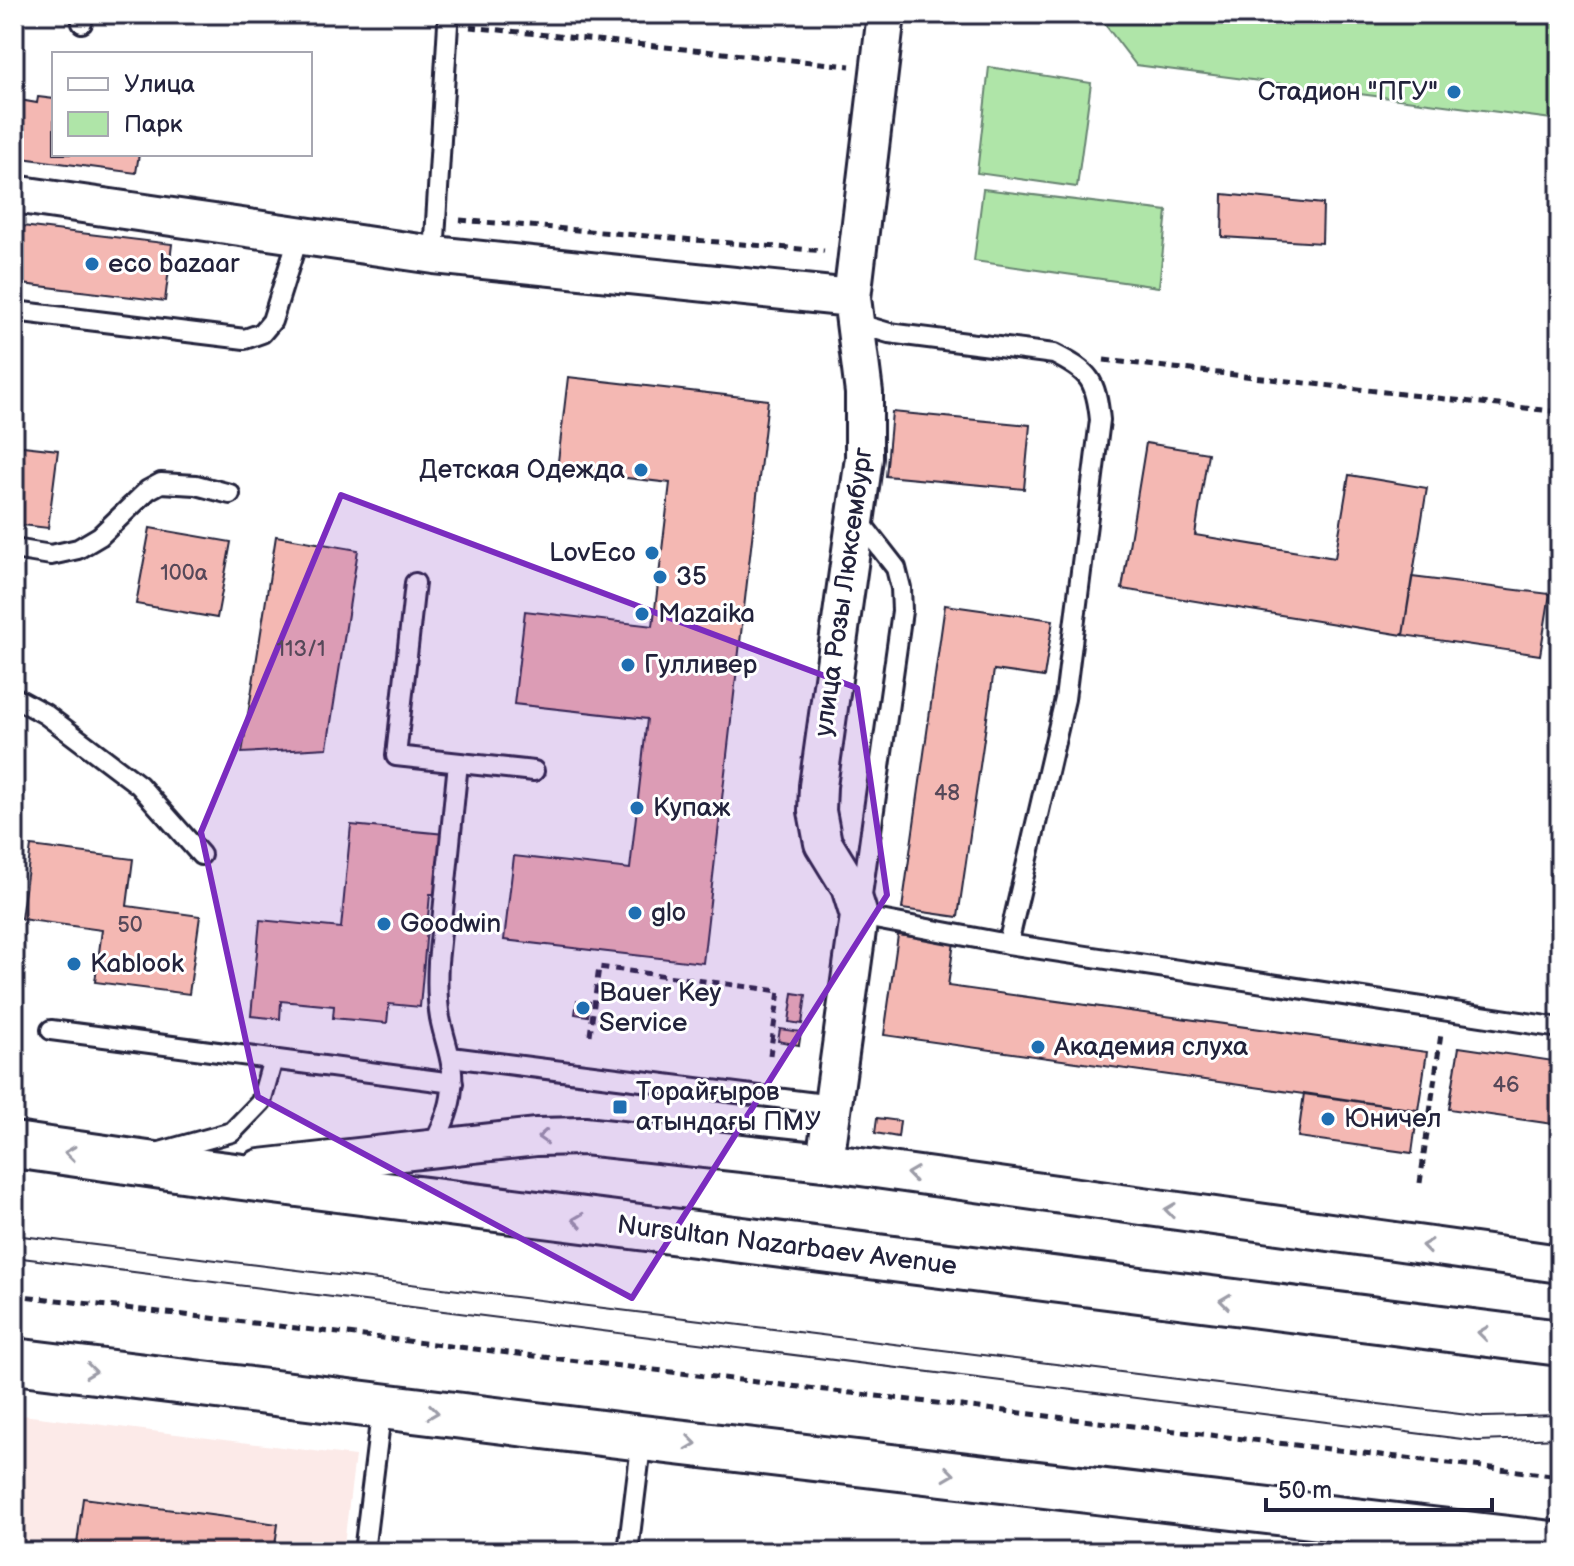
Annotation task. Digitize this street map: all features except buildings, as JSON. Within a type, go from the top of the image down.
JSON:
[{"type":"main road","name":"Nursultan Nazarbaev Avenue","points":[[14,1145],[211,1173],[1560,1343]]},
{"type":"main road","points":[[14,1361],[1560,1545]]},
{"type":"street","name":"улица Розы Люксембург","points":[[825,1162],[859,916],[850,887],[823,843],[817,811],[818,786],[864,458],[864,393],[852,298],[886,14]]},
{"type":"street","points":[[14,194],[434,255],[852,298]]},
{"type":"street","points":[[211,1173],[536,1137],[584,1136],[825,1162],[1560,1264]]},
{"type":"lane","points":[[434,255],[448,24]]},
{"type":"lane","points":[[14,311],[245,339],[262,333],[272,321],[299,235]]},
{"type":"lane","points":[[852,298],[862,325],[889,333],[1054,354],[1090,377],[1098,398],[1100,420],[1065,699],[1008,944]]},
{"type":"lane","points":[[14,549],[51,555],[78,549],[100,536],[148,490],[161,483],[196,485],[230,494]]},
{"type":"lane","points":[[857,518],[896,568],[902,611],[859,916],[1008,944],[1560,1028]]},
{"type":"lane","points":[[415,583],[396,756],[534,771]]},
{"type":"lane","points":[[14,697],[45,714],[139,785],[201,855]]},
{"type":"lane","points":[[431,1149],[446,1117],[453,1083],[451,1057],[440,1019],[437,990],[458,763]]},
{"type":"lane","points":[[51,1030],[453,1083]]},
{"type":"lane","points":[[451,1057],[832,1105]]},
{"type":"lane","points":[[128,1161],[232,1132],[261,1102],[273,1059]]},
{"type":"lane","points":[[364,1552],[382,1406]]},
{"type":"lane","points":[[628,1552],[642,1438]]},
{"type":"path","points":[[448,24],[879,69]]},
{"type":"path","points":[[436,218],[857,254]]},
{"type":"path","points":[[1054,354],[1560,412]]},
{"type":"path","points":[[590,1035],[599,967],[779,991],[770,1055]]},
{"type":"path","points":[[1420,1183],[1445,1011]]},
{"type":"path","points":[[14,1295],[1560,1476]]},
{"type":"highlighted area","points":[[341,495],[857,688],[887,895],[632,1298],[258,1097],[201,832]]},
{"type":"shaded area","points":[[14,1414],[355,1456],[343,1552],[14,1552]]},
{"type":"green space","name":"Стадион \"ПГУ\"","points":[[1097,14],[1560,14],[1560,120],[1136,65]]},
{"type":"green space","points":[[989,67],[1091,83],[1077,187],[977,173]]},
{"type":"green space","points":[[983,189],[1167,211],[1159,287],[974,261]]},
{"type":"tram line","points":[[14,1235],[1484,1417],[1560,1415]]},
{"type":"tram line","points":[[14,1257],[1478,1441],[1560,1438]]},
{"type":"place","name":"Стадион \"ПГУ\"","points":[[1454,92]]},
{"type":"place","name":"eco bazaar","points":[[92,264]]},
{"type":"place","name":"Детская Одежда","points":[[641,470]]},
{"type":"place","name":"LovEco","points":[[652,553]]},
{"type":"place","name":"35","points":[[660,577]]},
{"type":"place","name":"Mazaika","points":[[642,614]]},
{"type":"place","name":"Гулливер","points":[[628,665]]},
{"type":"place","name":"Купаж","points":[[637,808]]},
{"type":"place","name":"glo","points":[[635,913]]},
{"type":"place","name":"Goodwin","points":[[384,924]]},
{"type":"place","name":"Kablook","points":[[74,964]]},
{"type":"place","name":"Bauer Key Service","points":[[583,1008]]},
{"type":"place","name":"Академия слуха","points":[[1038,1047]]},
{"type":"place","name":"Торайғыров атындағы ПМУ","points":[[620,1107]]},
{"type":"place","name":"Юничел","points":[[1328,1119]]}]
